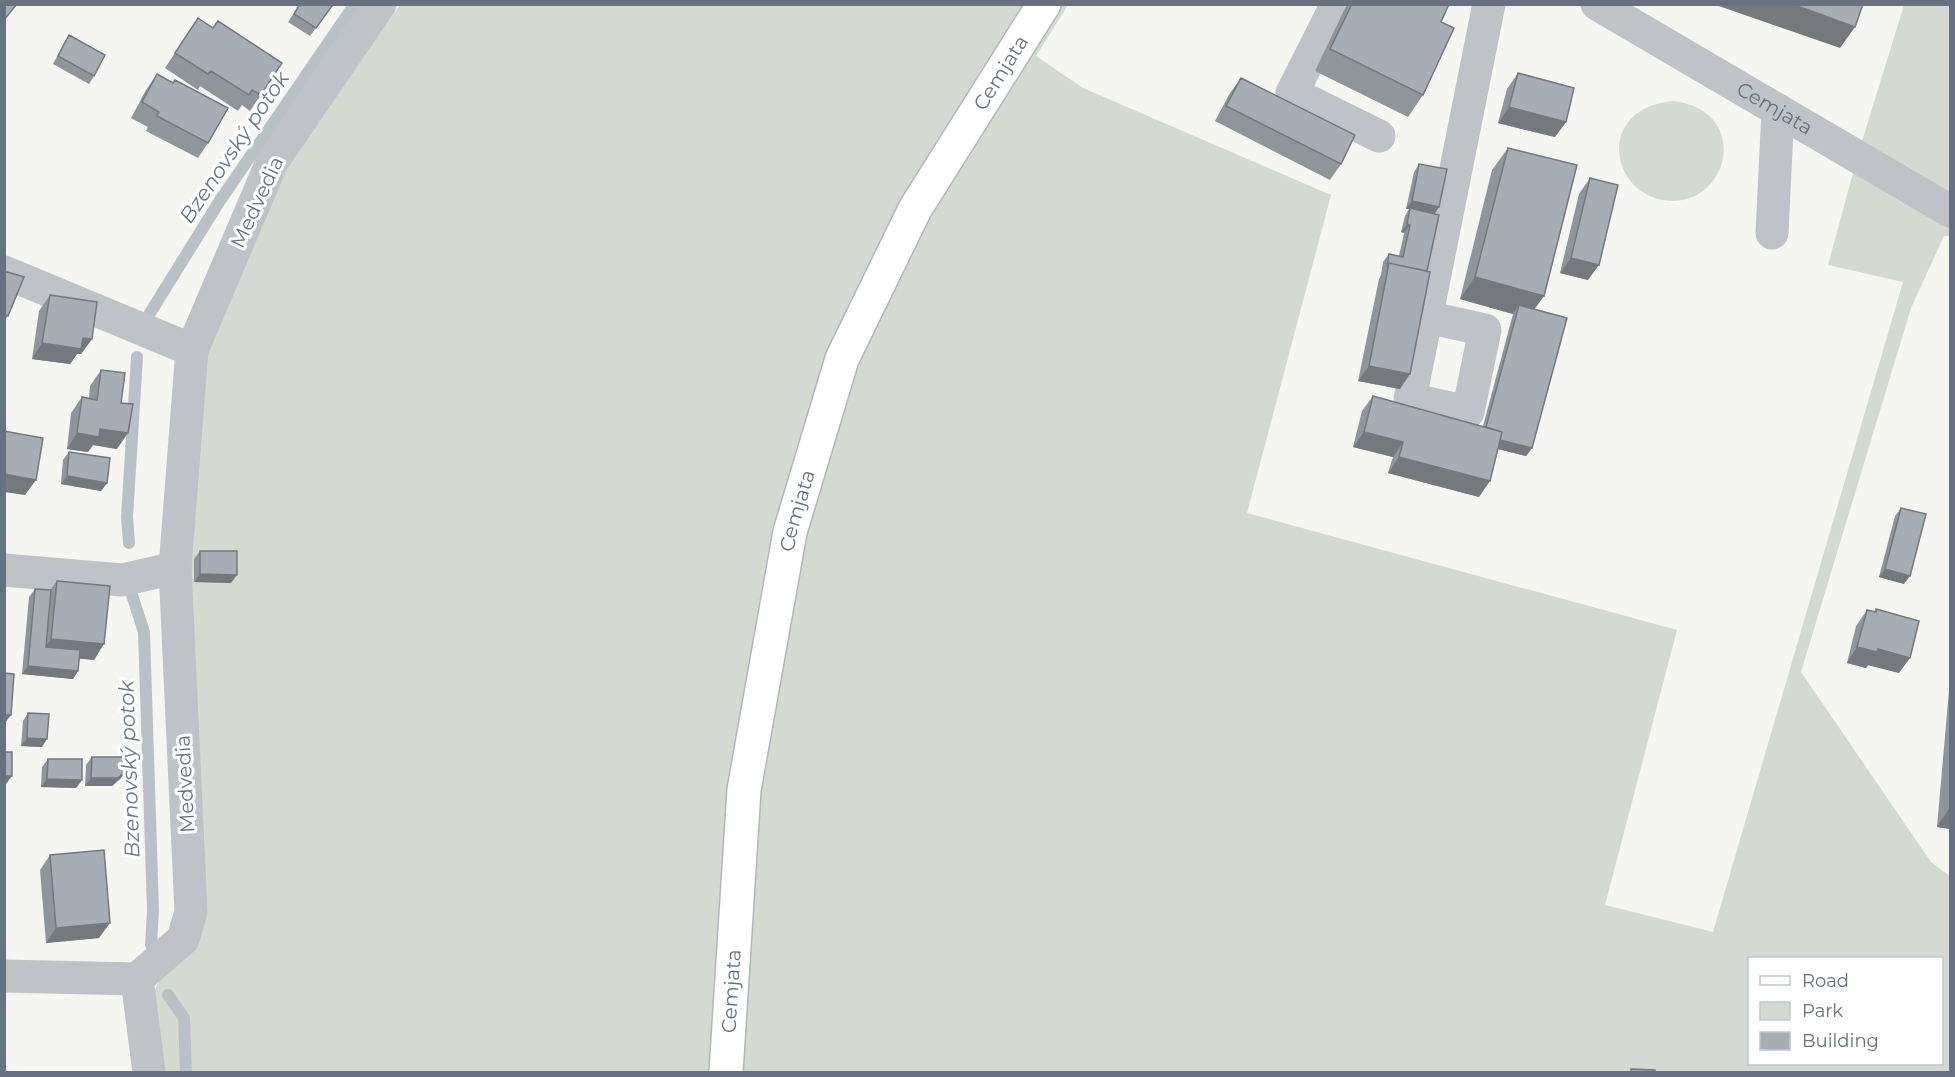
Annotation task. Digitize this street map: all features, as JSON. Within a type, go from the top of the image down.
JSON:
[{"type":"main road","name":"Cemjata","points":[[726,1072],[744,790],[790,532],[842,359],[909,219],[1044,4]]},
{"type":"street","name":"Medvedia","points":[[137,979],[183,939],[191,912],[175,568],[192,350],[272,162],[380,4]]},
{"type":"street","points":[[1337,4],[1292,93],[1378,136]]},
{"type":"street","points":[[1426,317],[1489,4]]},
{"type":"street","name":"Cemjata","points":[[1597,4],[1950,210]]},
{"type":"street","points":[[1772,233],[1778,110]]},
{"type":"street","points":[[4,272],[192,350]]},
{"type":"street","points":[[4,570],[122,580],[175,568]]},
{"type":"street","points":[[4,976],[137,979],[149,1072]]},
{"type":"green space","points":[[400,5],[1068,5],[1036,56],[1083,88],[1331,195],[1247,513],[1677,630],[1605,905],[1713,932],[1903,282],[1828,265],[1859,151],[1904,5],[1950,5],[1950,236],[1944,236],[1911,308],[1801,672],[1931,862],[1950,876],[1950,1072],[155,1072],[146,1007],[180,940],[175,401],[245,214]]},
{"type":"green space","points":[[1674,101],[1698,108],[1714,121],[1722,137],[1724,154],[1719,172],[1708,186],[1693,197],[1674,201],[1652,197],[1635,186],[1624,171],[1619,153],[1621,135],[1631,119],[1648,107]]},
{"type":"building","points":[[4,4],[17,4],[4,20]]},
{"type":"building","points":[[300,4],[331,4],[332,6],[316,28],[294,14]]},
{"type":"building","points":[[1352,4],[1449,4],[1441,22],[1454,28],[1423,95],[1330,49]]},
{"type":"building","points":[[1792,4],[1863,4],[1855,27]]},
{"type":"building","points":[[198,18],[213,28],[218,21],[282,63],[261,95],[252,90],[249,95],[211,71],[208,74],[175,53]]},
{"type":"building","points":[[69,35],[105,55],[94,76],[58,56]]},
{"type":"building","points":[[1518,73],[1574,88],[1566,122],[1509,107]]},
{"type":"building","points":[[157,74],[173,83],[175,80],[228,108],[208,143],[157,116],[159,112],[142,102]]},
{"type":"building","points":[[1241,78],[1355,135],[1341,164],[1226,106]]},
{"type":"building","points":[[1508,148],[1577,165],[1544,296],[1475,277]]},
{"type":"building","points":[[1419,164],[1447,169],[1439,207],[1412,201]]},
{"type":"building","points":[[1590,178],[1618,185],[1599,265],[1571,258]]},
{"type":"building","points":[[1410,208],[1439,215],[1427,271],[1389,263],[1387,267],[1389,254],[1403,257],[1410,225],[1407,224]]},
{"type":"building","points":[[1389,263],[1430,272],[1410,374],[1369,366]]},
{"type":"building","points":[[4,271],[24,277],[8,316],[4,314]]},
{"type":"building","points":[[50,295],[97,302],[92,339],[83,338],[81,349],[42,343]]},
{"type":"building","points":[[1519,305],[1567,318],[1532,448],[1500,440],[1502,432],[1486,427]]},
{"type":"building","points":[[101,370],[125,373],[121,403],[133,404],[128,433],[100,429],[99,437],[77,433],[82,397],[97,400]]},
{"type":"building","points":[[1373,396],[1502,432],[1490,481],[1399,457],[1403,442],[1364,432]]},
{"type":"building","points":[[4,431],[43,438],[36,480],[4,474]]},
{"type":"building","points":[[69,452],[110,458],[107,483],[67,476]]},
{"type":"building","points":[[1901,508],[1926,514],[1910,576],[1885,569]]},
{"type":"building","points":[[200,551],[237,551],[237,575],[200,574]]},
{"type":"building","points":[[57,581],[110,586],[104,644],[51,639]]},
{"type":"building","points":[[35,589],[51,590],[46,647],[80,650],[78,671],[28,666]]},
{"type":"building","points":[[1876,609],[1919,621],[1910,658],[1878,649],[1877,652],[1857,647],[1867,610],[1876,612]]},
{"type":"building","points":[[4,673],[14,674],[11,715],[4,715]]},
{"type":"building","points":[[28,713],[49,714],[47,739],[27,738]]},
{"type":"building","points":[[4,752],[12,752],[12,776],[4,776]]},
{"type":"building","points":[[92,757],[127,757],[127,770],[118,778],[91,778]]},
{"type":"building","points":[[48,759],[82,759],[82,780],[47,779]]},
{"type":"building","points":[[104,850],[110,923],[56,928],[50,855]]},
{"type":"building","points":[[1631,1069],[1655,1070],[1655,1072],[1631,1072]]},
{"type":"waterway","name":"Bzenovský potok","points":[[150,313],[219,202],[355,4]]},
{"type":"waterway","name":"Bzenovský potok","points":[[129,543],[127,517],[137,357]]},
{"type":"waterway","name":"Bzenovský potok","points":[[132,595],[144,632],[153,910],[151,945]]},
{"type":"waterway","name":"Bzenovský potok","points":[[168,995],[184,1018],[186,1072]]}]
